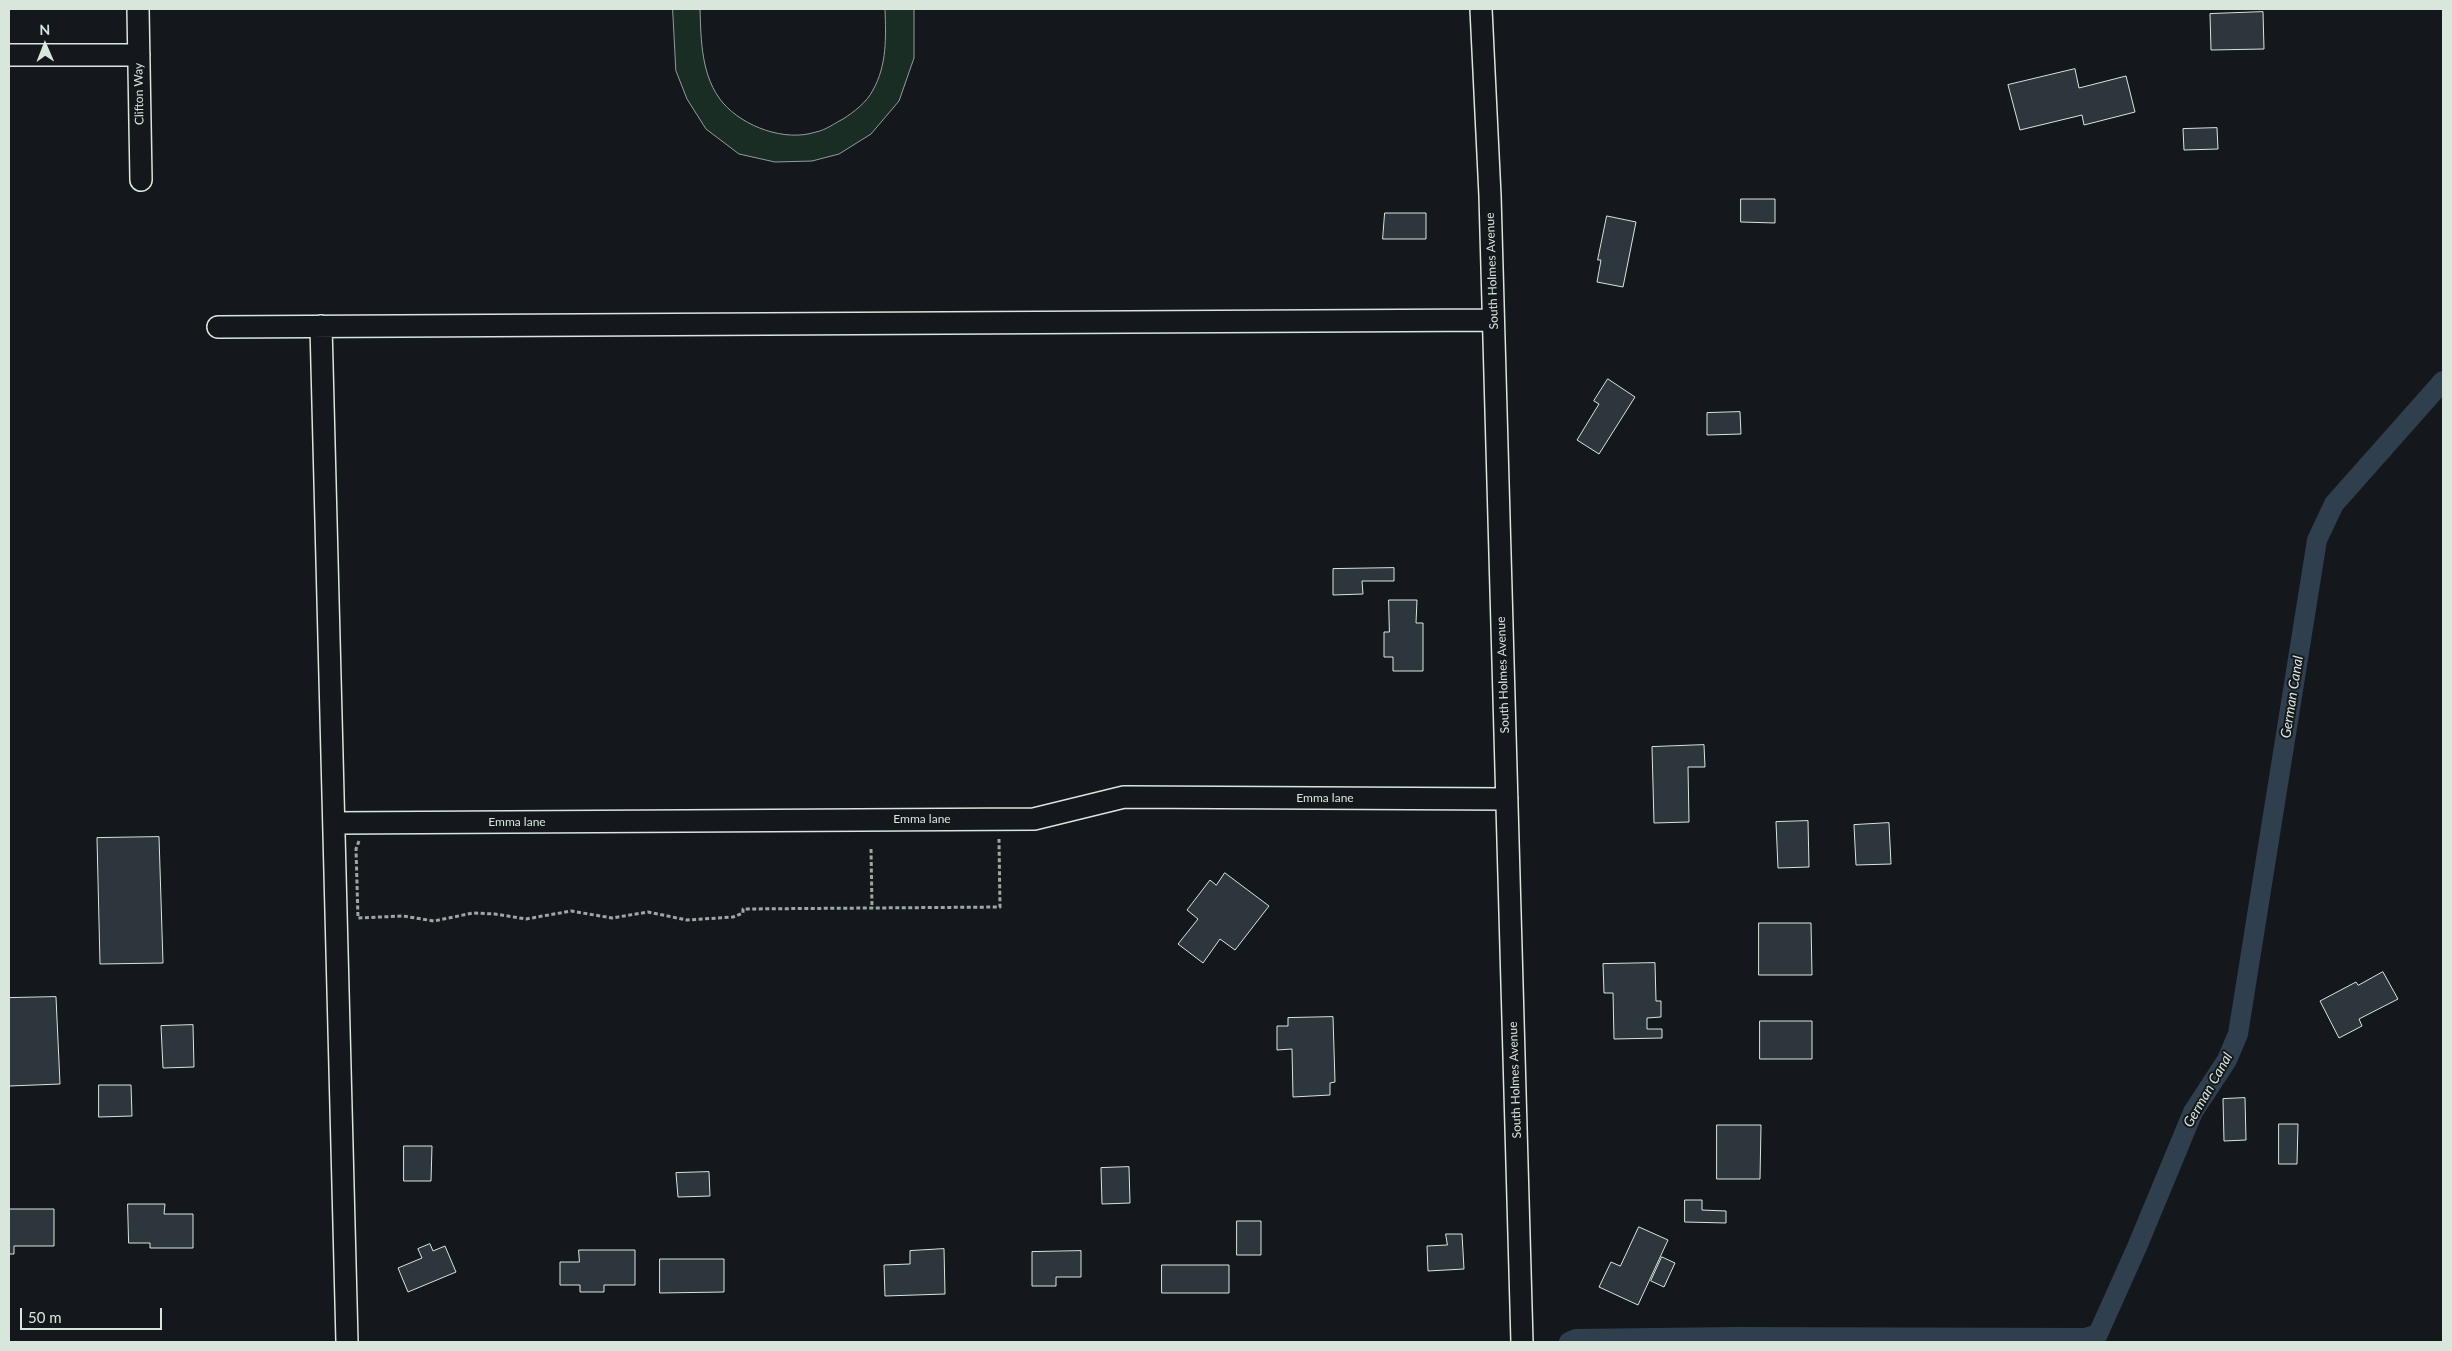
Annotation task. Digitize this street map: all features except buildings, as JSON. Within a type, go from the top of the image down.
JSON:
[{"type":"street","name":"Clifton Way","points":[[138,9],[141,180]]},
{"type":"street","name":"South Holmes Avenue","points":[[1480,9],[1493,320],[1522,1342]]},
{"type":"street","points":[[9,56],[139,55]]},
{"type":"street","points":[[218,327],[1493,320]]},
{"type":"street","points":[[321,326],[347,1342]]},
{"type":"street","name":"Emma lane","points":[[335,823],[1034,818],[1124,797],[1507,799]]},
{"type":"path","points":[[359,840],[356,849],[358,918],[402,916],[434,921],[474,913],[526,918],[571,911],[612,918],[648,912],[686,920],[733,917],[743,913],[743,909],[1000,907],[999,836]]},
{"type":"path","points":[[872,849],[872,908]]},
{"type":"green space","points":[[673,9],[700,9],[702,46],[706,70],[710,82],[723,103],[742,119],[778,134],[804,135],[823,130],[847,116],[867,99],[878,80],[883,61],[885,9],[914,9],[914,58],[899,101],[871,134],[839,154],[812,161],[775,162],[739,154],[706,129],[687,99],[676,71]]},
{"type":"waterway","name":"German Canal","points":[[1569,1342],[1576,1339],[1736,1337],[2085,1338],[2098,1334],[2137,1247],[2193,1112],[2227,1060],[2238,1034],[2317,540],[2334,504],[2443,381]]}]
